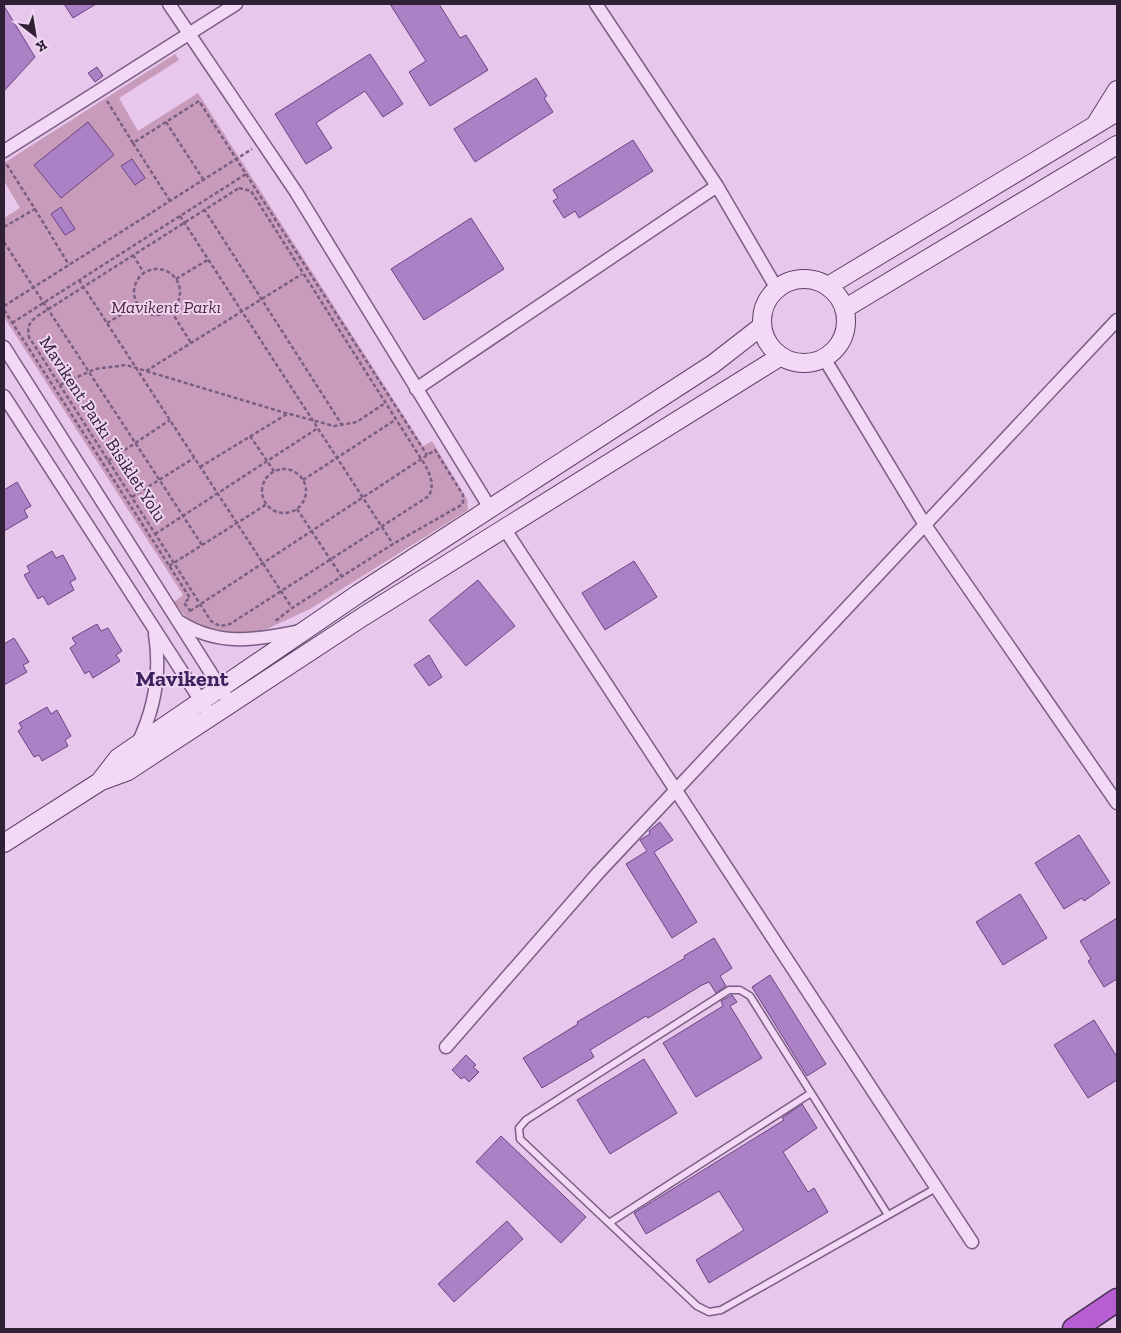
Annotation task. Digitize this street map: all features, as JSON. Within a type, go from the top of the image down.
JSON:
[{"type":"highway","points":[[1074,1329],[1117,1300]]},
{"type":"highway","points":[[1082,1329],[1117,1307]]},
{"type":"main road","points":[[1094,126],[1117,90]]},
{"type":"main road","points":[[828,286],[1117,112]]},
{"type":"main road","points":[[844,309],[1117,145]]},
{"type":"main road","points":[[795,279],[822,282],[828,286],[841,300],[844,309],[846,327],[842,340],[834,351],[824,358],[808,363],[794,362],[781,356],[770,347],[762,326],[764,306],[777,289],[795,279]]},
{"type":"main road","points":[[226,696],[307,629],[713,364],[762,326]]},
{"type":"main road","points":[[4,843],[101,781],[128,770],[206,709],[226,696],[504,528],[781,356]]},
{"type":"main road","points":[[101,781],[118,758],[136,746],[206,709]]},
{"type":"street","points":[[169,4],[296,192],[490,508]]},
{"type":"street","points":[[4,151],[236,4]]},
{"type":"street","points":[[596,4],[717,186],[777,289]]},
{"type":"street","points":[[416,389],[717,186]]},
{"type":"street","points":[[446,1047],[598,873],[1117,320]]},
{"type":"street","points":[[4,347],[226,696]]},
{"type":"street","points":[[824,358],[925,525],[1117,803]]},
{"type":"street","points":[[4,396],[206,709]]},
{"type":"street","points":[[504,528],[972,1242]]},
{"type":"street","points":[[176,619],[208,635],[234,640],[264,639],[307,629]]},
{"type":"street","points":[[136,746],[154,699],[158,664],[154,629]]},
{"type":"lane","points":[[888,1216],[750,996],[744,991],[729,990],[522,1124],[518,1132],[520,1139],[704,1311],[715,1312],[888,1216],[936,1188]]},
{"type":"lane","points":[[609,1222],[811,1093]]},
{"type":"path","points":[[115,96],[107,101],[170,200]]},
{"type":"path","points":[[133,143],[199,101],[427,455]]},
{"type":"path","points":[[166,122],[203,179]]},
{"type":"path","points":[[4,306],[262,142]]},
{"type":"path","points":[[15,160],[5,166],[35,209],[69,265]]},
{"type":"path","points":[[12,322],[246,174]]},
{"type":"path","name":"Mavikent Parkı Bisiklet Yolu","points":[[239,188],[251,191],[420,460],[432,480],[433,488],[429,496],[382,527],[230,624],[220,626],[211,621],[29,337],[28,330],[30,323],[48,309],[184,222],[239,188]]},
{"type":"path","points":[[4,227],[35,209]]},
{"type":"path","points":[[204,209],[342,425]]},
{"type":"path","points":[[180,216],[394,544]]},
{"type":"path","points":[[4,242],[202,545]]},
{"type":"path","points":[[133,255],[144,273]]},
{"type":"path","points":[[176,279],[208,258]]},
{"type":"path","points":[[159,269],[167,271],[176,279],[181,290],[180,298],[171,311],[157,316],[149,314],[138,306],[134,299],[135,284],[144,273],[159,269]]},
{"type":"path","points":[[145,371],[302,274]]},
{"type":"path","points":[[79,280],[292,608]]},
{"type":"path","points":[[107,323],[138,306]]},
{"type":"path","points":[[4,310],[190,598],[184,603],[195,617]]},
{"type":"path","points":[[171,311],[191,342]]},
{"type":"path","points":[[60,385],[88,371],[113,365],[126,365],[334,426],[357,422],[385,403]]},
{"type":"path","points":[[200,467],[288,414]]},
{"type":"path","points":[[108,461],[170,420]]},
{"type":"path","points":[[303,480],[395,420]]},
{"type":"path","points":[[155,534],[318,428]]},
{"type":"path","points":[[250,436],[274,471]]},
{"type":"path","points":[[190,611],[435,450],[463,495],[463,504],[394,544],[292,608],[270,624]]},
{"type":"path","points":[[132,498],[194,458]]},
{"type":"path","points":[[288,469],[303,480],[305,496],[297,508],[282,513],[275,511],[267,504],[262,488],[268,475],[274,471],[288,469]]},
{"type":"path","points":[[169,566],[267,504]]},
{"type":"path","points":[[297,508],[342,577]]},
{"type":"green space","name":"Mavikent Parkı","points":[[175,54],[179,60],[119,98],[138,131],[198,93],[423,446],[432,441],[467,499],[468,510],[310,609],[254,635],[217,637],[189,621],[174,602],[183,595],[4,317],[4,218],[20,208],[4,181],[4,163]]},
{"type":"building","points":[[64,4],[96,4],[73,18]]},
{"type":"building","points":[[390,4],[439,4],[460,38],[466,35],[488,70],[430,106],[409,72],[426,61]]},
{"type":"building","points":[[4,6],[35,57],[4,91]]},
{"type":"building","points":[[370,54],[403,104],[383,117],[365,91],[316,123],[332,148],[306,164],[275,114]]},
{"type":"building","points":[[97,67],[103,76],[95,82],[88,73]]},
{"type":"building","points":[[536,78],[547,96],[544,98],[553,112],[475,162],[454,129]]},
{"type":"building","points":[[88,122],[114,155],[61,198],[34,165]]},
{"type":"building","points":[[633,140],[653,171],[579,218],[575,211],[564,218],[553,201],[558,198],[553,190]]},
{"type":"building","points":[[132,159],[145,178],[135,185],[121,166]]},
{"type":"building","points":[[61,207],[75,229],[65,235],[51,214]]},
{"type":"building","points":[[471,218],[504,269],[424,320],[391,269]]},
{"type":"building","points":[[17,482],[31,506],[24,510],[28,517],[4,531],[4,490]]},
{"type":"building","points":[[52,551],[56,558],[63,555],[76,579],[70,582],[74,590],[48,605],[43,596],[38,599],[24,575],[30,572],[27,566]]},
{"type":"building","points":[[634,561],[657,597],[605,630],[582,593]]},
{"type":"building","points":[[478,580],[515,626],[466,666],[429,620]]},
{"type":"building","points":[[97,624],[101,631],[108,628],[122,651],[116,655],[120,661],[93,678],[89,671],[85,674],[70,648],[76,644],[72,638]]},
{"type":"building","points":[[14,638],[29,662],[23,665],[27,672],[4,685],[4,644]]},
{"type":"building","points":[[429,655],[442,677],[429,686],[414,665]]},
{"type":"building","points":[[47,707],[51,714],[57,710],[71,736],[65,740],[68,746],[42,761],[39,755],[34,757],[18,731],[22,728],[19,723]]},
{"type":"building","points":[[660,822],[673,840],[654,852],[697,922],[672,938],[626,864],[647,851],[640,840],[650,834],[649,831]]},
{"type":"building","points":[[1079,835],[1110,883],[1084,901],[1082,898],[1064,909],[1035,863]]},
{"type":"building","points":[[1020,894],[1047,938],[1003,965],[976,922]]},
{"type":"building","points":[[1117,918],[1117,979],[1104,987],[1088,961],[1091,959],[1080,941]]},
{"type":"building","points":[[714,938],[732,968],[720,976],[726,986],[716,993],[709,982],[648,1018],[646,1016],[590,1050],[594,1057],[542,1088],[523,1058],[578,1024],[577,1022],[685,958],[684,956]]},
{"type":"building","points":[[770,975],[826,1064],[807,1076],[752,987]]},
{"type":"building","points":[[732,995],[737,1002],[730,1006],[762,1058],[696,1097],[663,1043],[723,1006],[721,1001]]},
{"type":"building","points":[[1094,1020],[1117,1057],[1117,1080],[1088,1098],[1054,1045]]},
{"type":"building","points":[[466,1055],[476,1065],[473,1067],[479,1072],[469,1082],[464,1077],[461,1079],[452,1070]]},
{"type":"building","points":[[644,1059],[677,1113],[610,1154],[577,1100]]},
{"type":"building","points":[[802,1104],[817,1128],[783,1152],[808,1192],[814,1188],[828,1212],[709,1283],[696,1260],[744,1230],[719,1191],[646,1234],[634,1213],[784,1120],[782,1118]]},
{"type":"building","points":[[501,1136],[586,1217],[561,1243],[476,1162]]},
{"type":"building","points":[[507,1221],[523,1239],[454,1302],[438,1284]]},
{"type":"district","name":"Mavikent","points":[[182,678]]}]
